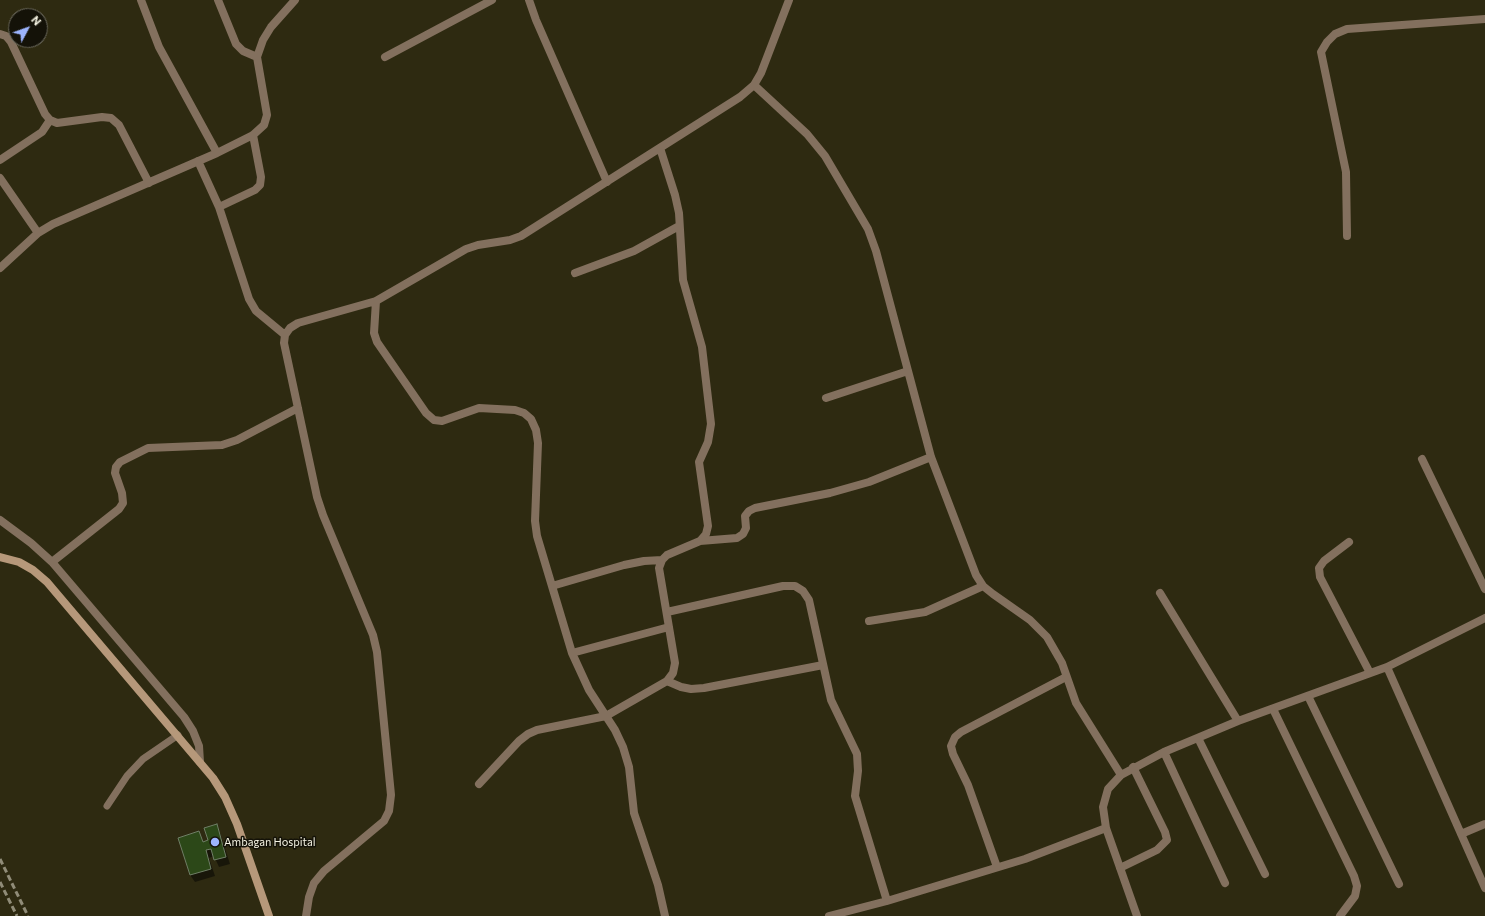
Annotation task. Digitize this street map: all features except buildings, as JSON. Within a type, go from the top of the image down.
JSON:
[{"type":"main road","points":[[0,557],[19,562],[33,570],[47,582],[213,778],[228,804],[269,916]]},
{"type":"street","points":[[141,0],[159,47],[218,153]]},
{"type":"street","points":[[218,0],[236,44],[244,51],[257,57]]},
{"type":"street","points":[[0,268],[38,233],[53,224],[218,153],[253,135],[264,125],[267,115],[257,57],[263,40],[271,27],[295,0]]},
{"type":"street","points":[[385,57],[492,0]]},
{"type":"street","points":[[530,0],[536,20],[607,182]]},
{"type":"street","points":[[306,916],[309,897],[314,883],[324,871],[384,822],[389,811],[391,795],[377,652],[373,636],[317,497],[284,343],[285,334],[290,328],[298,324],[376,300],[466,249],[478,245],[510,240],[521,236],[740,97],[754,85],[761,73],[789,0]]},
{"type":"street","points":[[1347,236],[1346,172],[1321,52],[1327,42],[1335,34],[1347,29],[1485,19]]},
{"type":"street","points":[[0,34],[6,36],[11,42],[45,114],[50,120],[57,123],[102,117],[111,118],[119,125],[149,182]]},
{"type":"street","points":[[754,85],[807,134],[825,156],[868,229],[876,251],[931,457],[969,562],[983,586],[1039,627],[1047,637],[1062,663],[1076,703],[1121,775]]},
{"type":"street","points":[[0,160],[42,132],[50,120]]},
{"type":"street","points":[[219,207],[255,190],[260,185],[261,177],[253,135]]},
{"type":"street","points":[[660,148],[675,194],[683,280],[702,348],[711,424],[708,442],[699,462],[708,526],[706,534],[700,541]]},
{"type":"street","points":[[198,161],[219,207],[252,305],[265,321],[285,334]]},
{"type":"street","points":[[0,178],[38,233]]},
{"type":"street","points":[[575,273],[634,251],[679,226]]},
{"type":"street","points":[[376,300],[374,333],[377,342],[426,413],[434,420],[442,421],[479,408],[515,410],[524,413],[530,419],[536,430],[538,443],[535,521],[537,536],[572,653],[589,690],[606,716],[623,747],[629,767],[634,813],[658,885],[665,916]]},
{"type":"street","points":[[826,398],[908,371]]},
{"type":"street","points":[[52,562],[119,509],[123,503],[122,493],[115,473],[116,467],[120,462],[148,448],[222,445],[237,440],[298,408]]},
{"type":"street","points":[[479,784],[519,741],[528,734],[537,730],[606,716],[667,681],[674,673],[675,663],[660,568],[662,560],[667,554],[700,541],[737,538],[743,534],[746,528],[745,516],[749,511],[755,508],[869,482],[931,457]]},
{"type":"street","points":[[1422,459],[1485,589]]},
{"type":"street","points":[[0,520],[31,543],[52,562],[184,717],[193,731],[199,746],[200,762]]},
{"type":"street","points":[[1348,542],[1324,560],[1319,568],[1320,577],[1370,673]]},
{"type":"street","points":[[552,586],[624,565],[644,561],[662,560]]},
{"type":"street","points":[[666,612],[783,586],[795,586],[803,591],[809,600],[835,712],[857,754],[858,771],[855,781],[854,796],[887,901]]},
{"type":"street","points":[[869,621],[925,612],[983,586]]},
{"type":"street","points":[[1160,593],[1238,721]]},
{"type":"street","points":[[1137,916],[1106,828],[1103,807],[1108,789],[1121,775],[1133,767],[1164,752],[1238,721],[1388,667],[1485,618]]},
{"type":"street","points":[[572,653],[669,627]]},
{"type":"street","points":[[667,681],[686,688],[704,688],[823,664]]},
{"type":"street","points":[[1388,667],[1485,888]]},
{"type":"street","points":[[997,867],[968,785],[953,754],[951,746],[955,737],[961,732],[1066,677]]},
{"type":"street","points":[[1308,696],[1399,884]]},
{"type":"street","points":[[1273,709],[1354,876],[1357,886],[1354,896],[1340,916]]},
{"type":"street","points":[[1198,738],[1264,874]]},
{"type":"street","points":[[1164,752],[1225,882]]},
{"type":"street","points":[[1120,868],[1157,850],[1167,840],[1165,832],[1133,767]]},
{"type":"street","points":[[1461,834],[1485,824]]},
{"type":"street","points":[[829,916],[887,901],[1025,859],[1106,828]]},
{"type":"lane","points":[[107,806],[127,776],[143,759],[178,735]]},
{"type":"railway","points":[[0,859],[28,916]]},
{"type":"railway","points":[[0,882],[17,916]]},
{"type":"place","name":"Ambagan Hospital","points":[[215,842]]}]
